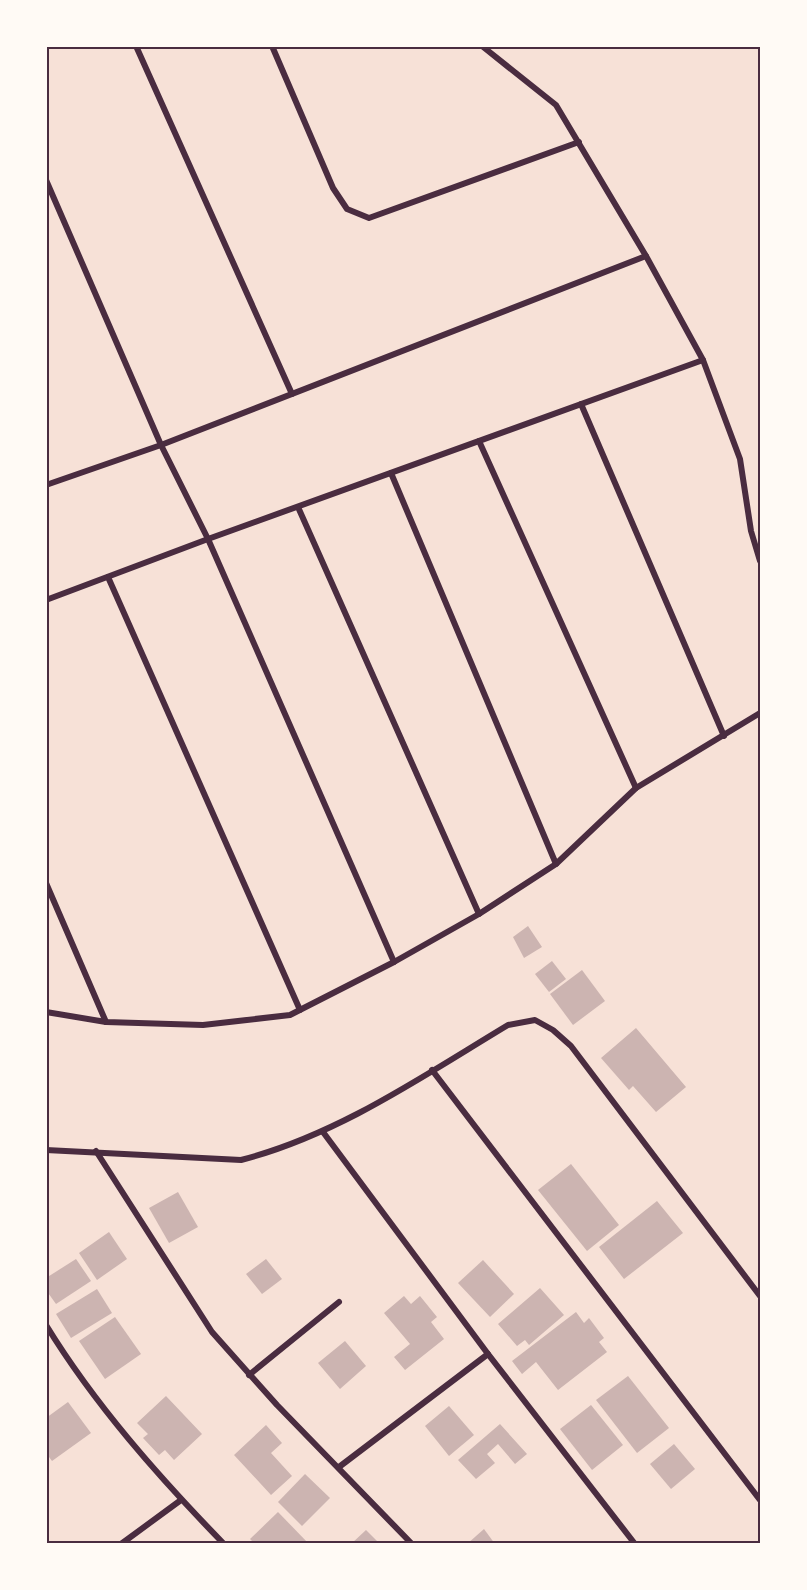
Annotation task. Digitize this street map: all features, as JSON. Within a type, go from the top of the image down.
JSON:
[{"type":"street","points":[[136,46],[292,394]]},
{"type":"street","points":[[272,46],[333,188],[347,209],[369,218],[579,142]]},
{"type":"street","points":[[482,46],[556,105],[646,256],[703,360],[740,459],[751,531],[760,561]]},
{"type":"street","points":[[46,180],[161,445],[208,539],[394,963]]},
{"type":"street","points":[[46,485],[161,445],[646,256]]},
{"type":"street","points":[[46,600],[703,360]]},
{"type":"street","points":[[581,404],[724,736]]},
{"type":"street","points":[[479,441],[636,788]]},
{"type":"street","points":[[391,473],[556,864]]},
{"type":"street","points":[[298,507],[479,914]]},
{"type":"street","points":[[108,577],[300,1010]]},
{"type":"street","points":[[46,1012],[106,1022],[203,1025],[290,1015],[394,963],[479,914],[556,864],[636,788],[760,713]]},
{"type":"street","points":[[46,883],[106,1022]]},
{"type":"street","points":[[46,1150],[241,1160],[323,1132],[508,1025],[535,1020],[553,1030],[571,1046],[760,1296]]},
{"type":"street","points":[[432,1070],[760,1500]]},
{"type":"street","points":[[323,1132],[488,1354],[635,1544]]},
{"type":"street","points":[[96,1151],[212,1332],[249,1375],[412,1544]]},
{"type":"street","points":[[249,1375],[339,1302]]},
{"type":"street","points":[[46,1325],[76,1374],[181,1500],[224,1544]]},
{"type":"street","points":[[339,1467],[488,1354]]},
{"type":"street","points":[[121,1544],[181,1500]]},
{"type":"building","points":[[528,926],[542,947],[524,958],[513,937]]},
{"type":"building","points":[[552,961],[566,979],[549,992],[535,974]]},
{"type":"building","points":[[582,970],[605,1001],[573,1025],[550,994]]},
{"type":"building","points":[[636,1028],[686,1087],[656,1112],[633,1086],[629,1090],[601,1058]]},
{"type":"building","points":[[571,1164],[619,1225],[587,1251],[538,1190]]},
{"type":"building","points":[[178,1192],[198,1227],[169,1243],[149,1208]]},
{"type":"building","points":[[657,1201],[683,1233],[624,1279],[599,1247]]},
{"type":"building","points":[[109,1232],[127,1259],[97,1280],[79,1253]]},
{"type":"building","points":[[76,1259],[91,1281],[56,1304],[46,1290],[46,1278]]},
{"type":"building","points":[[266,1259],[282,1279],[262,1294],[246,1274]]},
{"type":"building","points":[[483,1260],[514,1294],[490,1317],[458,1283]]},
{"type":"building","points":[[540,1288],[564,1315],[529,1345],[525,1340],[517,1346],[498,1324]]},
{"type":"building","points":[[97,1289],[112,1313],[71,1338],[56,1314]]},
{"type":"building","points":[[404,1296],[411,1304],[420,1296],[437,1317],[431,1322],[444,1339],[405,1370],[394,1357],[410,1344],[384,1313]]},
{"type":"building","points":[[576,1312],[584,1323],[589,1318],[604,1338],[599,1342],[607,1352],[558,1390],[536,1362],[522,1374],[512,1361]]},
{"type":"building","points":[[115,1317],[141,1354],[105,1379],[79,1341]]},
{"type":"building","points":[[345,1341],[366,1366],[340,1389],[318,1363]]},
{"type":"building","points":[[628,1376],[669,1428],[637,1453],[596,1400]]},
{"type":"building","points":[[166,1396],[202,1434],[174,1460],[165,1450],[159,1455],[143,1438],[148,1434],[137,1423]]},
{"type":"building","points":[[68,1402],[91,1433],[52,1461],[46,1453],[46,1418]]},
{"type":"building","points":[[591,1405],[623,1445],[592,1470],[560,1429]]},
{"type":"building","points":[[449,1406],[474,1435],[449,1456],[425,1426]]},
{"type":"building","points":[[500,1424],[527,1454],[515,1464],[498,1444],[487,1454],[495,1463],[476,1479],[458,1460]]},
{"type":"building","points":[[266,1425],[282,1443],[271,1453],[292,1476],[271,1495],[234,1455]]},
{"type":"building","points":[[674,1444],[695,1469],[671,1489],[650,1464]]},
{"type":"building","points":[[305,1474],[330,1498],[302,1526],[278,1502]]},
{"type":"building","points":[[278,1512],[309,1544],[255,1544],[250,1539]]},
{"type":"building","points":[[484,1529],[495,1544],[467,1544]]},
{"type":"building","points":[[366,1530],[380,1544],[351,1544]]}]
